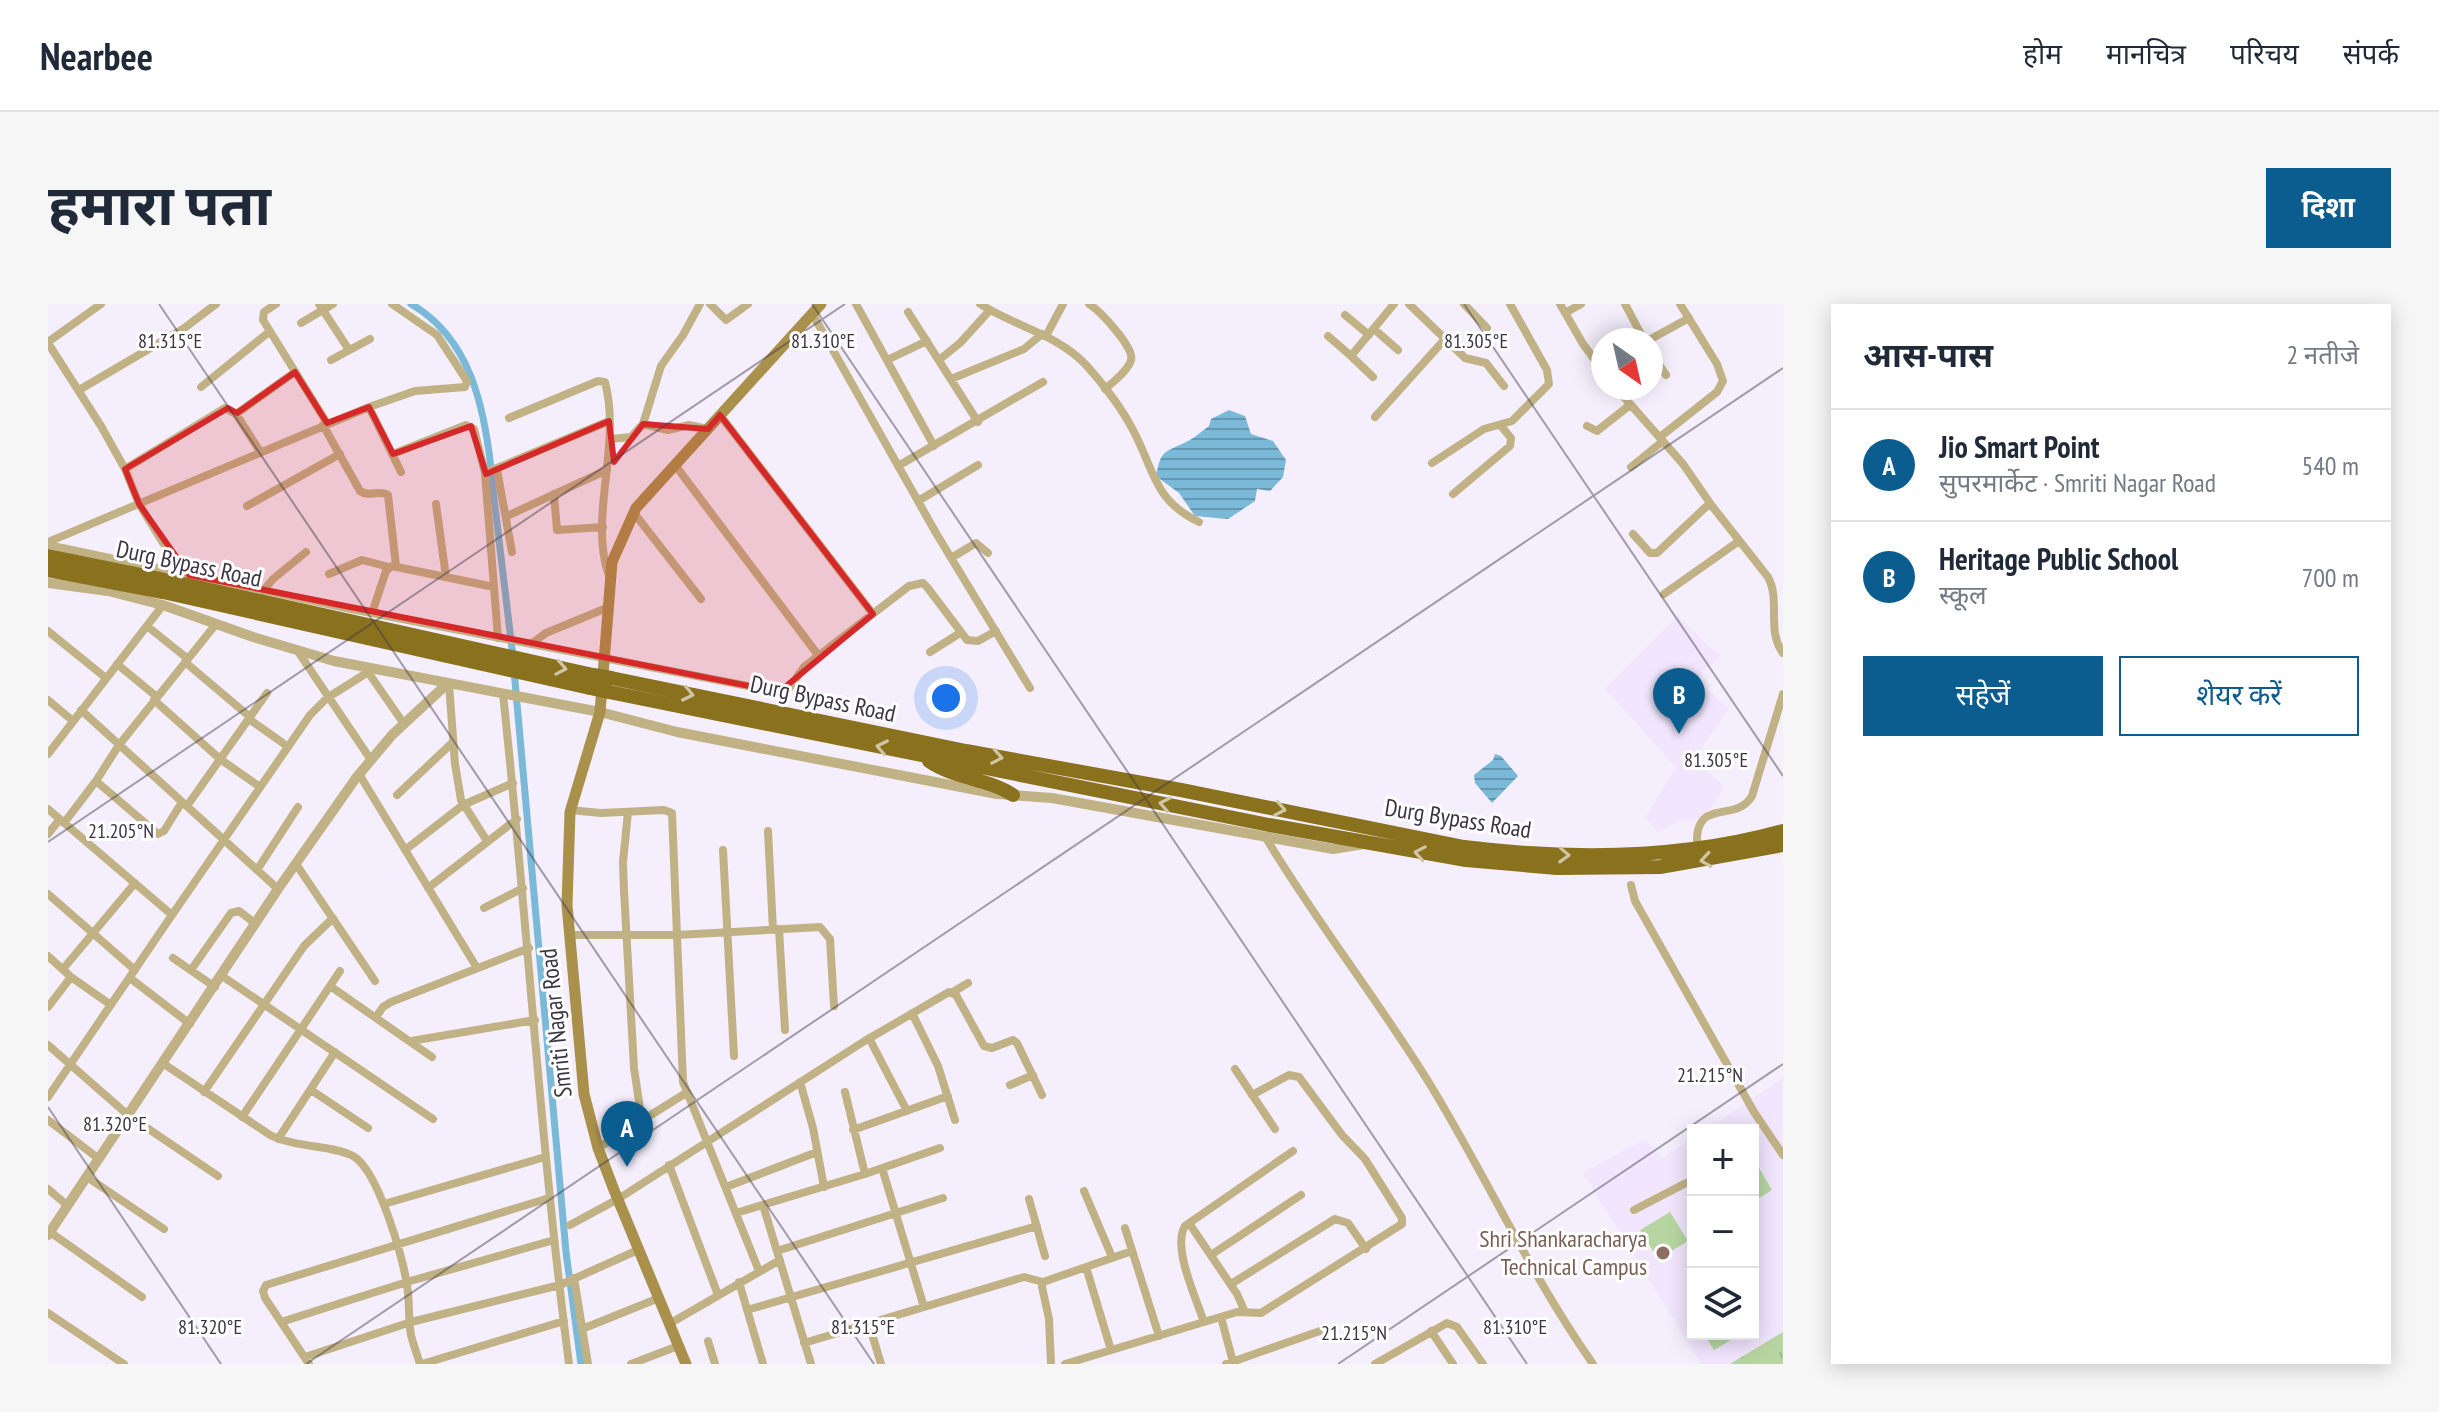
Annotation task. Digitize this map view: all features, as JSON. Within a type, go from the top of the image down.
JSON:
[{"type":"highway","name":"Durg Bypass Road","points":[[48,556],[156,578],[498,662]]},
{"type":"highway","name":"Durg Bypass Road","points":[[48,570],[592,681],[922,755],[1269,825],[1466,860],[1600,870],[1660,867],[1783,845]]},
{"type":"highway","name":"Durg Bypass Road","points":[[610,685],[1181,790],[1464,847],[1508,852],[1639,855],[1758,838],[1783,831]]},
{"type":"highway","points":[[922,755],[949,773],[991,784],[1013,795]]},
{"type":"main road","name":"Smriti Nagar Road","points":[[686,1364],[598,1148],[580,1075],[567,905],[570,810],[600,712],[612,562],[636,508],[816,309]]},
{"type":"street","points":[[101,304],[48,342],[125,469],[139,504],[163,543],[189,575]]},
{"type":"street","points":[[79,390],[183,329],[216,304]]},
{"type":"street","points":[[276,304],[262,315],[269,332],[295,372],[362,493],[384,492],[388,495],[392,567],[372,613]]},
{"type":"street","points":[[301,323],[321,307],[333,304]]},
{"type":"street","points":[[48,544],[369,407],[415,391],[463,388],[467,385],[437,335],[392,304]]},
{"type":"street","points":[[611,439],[631,437],[643,424],[661,366],[700,304]]},
{"type":"street","points":[[710,304],[726,320],[748,304]]},
{"type":"street","points":[[856,304],[934,446]]},
{"type":"street","points":[[980,304],[1044,335],[1084,364],[1128,421],[1150,473],[1173,506],[1199,522]]},
{"type":"street","points":[[951,379],[1024,349],[1044,335],[1063,304]]},
{"type":"street","points":[[1089,304],[1108,321],[1131,350],[1132,356],[1126,368],[1105,389]]},
{"type":"street","points":[[1351,356],[1394,304]]},
{"type":"street","points":[[1409,304],[1465,358],[1486,363],[1504,386]]},
{"type":"street","points":[[1418,313],[1427,304]]},
{"type":"street","points":[[1464,304],[1487,328]]},
{"type":"street","points":[[1432,463],[1479,431],[1512,421],[1549,384],[1550,378],[1510,304]]},
{"type":"street","points":[[1560,304],[1591,355]]},
{"type":"street","points":[[1565,313],[1581,304]]},
{"type":"street","points":[[1625,304],[1639,328]]},
{"type":"street","points":[[1631,467],[1722,386],[1721,372],[1680,304]]},
{"type":"street","points":[[321,307],[349,350]]},
{"type":"street","points":[[816,309],[898,466],[1030,688]]},
{"type":"street","points":[[939,360],[960,343],[990,310]]},
{"type":"street","points":[[908,312],[978,422]]},
{"type":"street","points":[[1345,315],[1398,350]]},
{"type":"street","points":[[1663,331],[1689,318]]},
{"type":"street","points":[[201,387],[269,332]]},
{"type":"street","points":[[1328,336],[1373,377]]},
{"type":"street","points":[[331,360],[370,339]]},
{"type":"street","points":[[1375,417],[1445,339]]},
{"type":"street","points":[[887,360],[927,341]]},
{"type":"street","points":[[1663,370],[1666,375]]},
{"type":"street","points":[[236,414],[295,372]]},
{"type":"street","points":[[509,418],[601,381],[606,384],[611,439],[601,552],[609,576]]},
{"type":"street","points":[[898,466],[1043,382]]},
{"type":"street","points":[[1626,400],[1683,464],[1771,584],[1773,634],[1783,653]]},
{"type":"street","points":[[1587,426],[1597,431],[1630,405]]},
{"type":"street","points":[[369,407],[401,472]]},
{"type":"street","points":[[125,469],[228,408],[236,414],[261,453]]},
{"type":"street","points":[[720,415],[873,614]]},
{"type":"street","points":[[485,473],[609,421]]},
{"type":"street","points":[[643,424],[663,430],[689,425],[708,429]]},
{"type":"street","points":[[393,454],[469,425],[474,429],[485,473],[498,638]]},
{"type":"street","points":[[1453,494],[1510,446],[1511,438],[1501,426]]},
{"type":"street","points":[[247,506],[340,454]]},
{"type":"street","points":[[675,465],[818,655]]},
{"type":"street","points":[[918,501],[978,465]]},
{"type":"street","points":[[497,470],[512,552]]},
{"type":"street","points":[[507,516],[607,470]]},
{"type":"street","points":[[554,494],[557,530],[603,527]]},
{"type":"street","points":[[1633,534],[1650,553],[1657,553],[1710,503]]},
{"type":"street","points":[[436,504],[446,577]]},
{"type":"street","points":[[634,513],[701,599]]},
{"type":"street","points":[[1664,594],[1739,541]]},
{"type":"street","points":[[951,558],[976,543],[988,553]]},
{"type":"street","points":[[48,544],[263,591],[779,692],[788,690],[799,672],[818,655],[909,586],[923,583],[960,633],[973,642],[996,631]]},
{"type":"street","points":[[263,591],[306,552]]},
{"type":"street","points":[[329,574],[362,560],[494,587]]},
{"type":"street","points":[[48,583],[108,591],[163,605],[371,671],[600,712],[707,738],[1013,795],[1052,798],[1333,849],[1369,842]]},
{"type":"street","points":[[48,754],[163,605]]},
{"type":"street","points":[[531,644],[546,633],[609,607]]},
{"type":"street","points":[[48,834],[96,781],[119,745],[216,624]]},
{"type":"street","points":[[147,626],[250,718],[287,746]]},
{"type":"street","points":[[48,631],[106,678]]},
{"type":"street","points":[[930,652],[960,633]]},
{"type":"street","points":[[297,650],[371,760]]},
{"type":"street","points":[[117,664],[220,759],[260,787]]},
{"type":"street","points":[[48,1097],[287,746],[327,698],[371,671]]},
{"type":"street","points":[[371,671],[404,724]]},
{"type":"street","points":[[142,1297],[49,1234],[278,889],[359,774],[404,724],[448,684]]},
{"type":"street","points":[[448,684],[463,805],[487,841]]},
{"type":"street","points":[[96,781],[158,834],[164,831],[267,693]]},
{"type":"street","points":[[503,694],[529,948],[549,1198],[569,1364]]},
{"type":"street","points":[[1697,847],[1696,832],[1703,819],[1711,813],[1738,808],[1749,802],[1783,694]]},
{"type":"street","points":[[48,700],[73,721]]},
{"type":"street","points":[[81,710],[278,889]]},
{"type":"street","points":[[397,795],[453,742]]},
{"type":"street","points":[[359,774],[477,968]]},
{"type":"street","points":[[405,850],[463,805],[513,783]]},
{"type":"street","points":[[257,870],[298,807]]},
{"type":"street","points":[[48,809],[172,915]]},
{"type":"street","points":[[570,810],[664,810],[672,813],[682,1073],[686,1093],[759,1271]]},
{"type":"street","points":[[628,812],[623,862],[634,1068],[642,1122]]},
{"type":"street","points":[[428,888],[517,819]]},
{"type":"street","points":[[768,831],[785,1030]]},
{"type":"street","points":[[1266,838],[1430,1085],[1467,1146],[1536,1277],[1593,1364]]},
{"type":"street","points":[[723,850],[734,1056]]},
{"type":"street","points":[[296,864],[375,981]]},
{"type":"street","points":[[63,969],[135,883]]},
{"type":"street","points":[[1631,885],[1635,901],[1754,1112],[1783,1155]]},
{"type":"street","points":[[484,908],[523,888]]},
{"type":"street","points":[[48,894],[190,1024]]},
{"type":"street","points":[[191,970],[231,913],[239,911],[256,924]]},
{"type":"street","points":[[204,1092],[304,946],[333,918]]},
{"type":"street","points":[[569,935],[677,935],[820,927],[828,934],[834,1006]]},
{"type":"street","points":[[376,1017],[391,1002],[529,948]]},
{"type":"street","points":[[48,956],[71,977],[111,1005]]},
{"type":"street","points":[[173,958],[215,987]]},
{"type":"street","points":[[242,1117],[340,971]]},
{"type":"street","points":[[222,976],[433,1119]]},
{"type":"street","points":[[48,1007],[71,977]]},
{"type":"street","points":[[570,1225],[618,1199],[869,1038],[945,993],[968,983]]},
{"type":"street","points":[[330,986],[432,1057]]},
{"type":"street","points":[[953,992],[984,1046],[992,1048],[1013,1040],[1021,1049],[1042,1095]]},
{"type":"street","points":[[912,1013],[938,1066],[955,1120]]},
{"type":"street","points":[[411,1041],[535,1020]]},
{"type":"street","points":[[869,1038],[907,1111]]},
{"type":"street","points":[[48,1045],[128,1115],[218,1176]]},
{"type":"street","points":[[278,1139],[335,1052]]},
{"type":"street","points":[[164,1064],[278,1139],[354,1157],[365,1167],[384,1204],[407,1282],[410,1333],[421,1364],[564,1321]]},
{"type":"street","points":[[1235,1069],[1275,1129]]},
{"type":"street","points":[[1010,1085],[1033,1075]]},
{"type":"street","points":[[1065,1364],[1086,1361],[1111,1350],[1221,1317],[1245,1312],[1261,1313],[1402,1224],[1402,1218],[1365,1159],[1342,1135],[1299,1077],[1289,1075],[1252,1095]]},
{"type":"street","points":[[800,1082],[824,1187]]},
{"type":"street","points":[[311,1090],[368,1128]]},
{"type":"street","points":[[845,1092],[865,1174]]},
{"type":"street","points":[[598,1148],[686,1093]]},
{"type":"street","points":[[853,1130],[948,1096]]},
{"type":"street","points":[[48,1120],[99,1159]]},
{"type":"street","points":[[736,1213],[940,1148]]},
{"type":"street","points":[[1204,1322],[1179,1243],[1180,1235],[1189,1223],[1293,1151]]},
{"type":"street","points":[[726,1187],[817,1152]]},
{"type":"street","points":[[384,1204],[545,1157]]},
{"type":"street","points":[[669,1165],[718,1295]]},
{"type":"street","points":[[882,1168],[924,1307]]},
{"type":"street","points":[[87,1177],[164,1229]]},
{"type":"street","points":[[1634,1210],[1686,1183]]},
{"type":"street","points":[[48,1189],[68,1206]]},
{"type":"street","points":[[1084,1191],[1112,1257]]},
{"type":"street","points":[[1211,1255],[1301,1195]]},
{"type":"street","points":[[549,1198],[266,1285],[263,1291],[265,1298],[307,1360],[411,1322],[560,1285],[638,1250]]},
{"type":"street","points":[[669,1324],[759,1271],[779,1255],[943,1198]]},
{"type":"street","points":[[1029,1199],[1045,1256]]},
{"type":"street","points":[[763,1205],[811,1364]]},
{"type":"street","points":[[1231,1284],[1335,1219],[1348,1223],[1366,1249]]},
{"type":"street","points":[[1189,1223],[1231,1284],[1245,1312]]},
{"type":"street","points":[[747,1310],[1037,1226]]},
{"type":"street","points":[[1125,1228],[1159,1336]]},
{"type":"street","points":[[281,1322],[554,1240]]},
{"type":"street","points":[[804,1343],[1024,1277],[1043,1282],[1132,1251]]},
{"type":"street","points":[[1086,1267],[1111,1350]]},
{"type":"street","points":[[574,1278],[588,1364]]},
{"type":"street","points":[[739,1282],[763,1364]]},
{"type":"street","points":[[1043,1282],[1051,1364]]},
{"type":"street","points":[[582,1329],[659,1298]]},
{"type":"street","points":[[48,1313],[124,1364]]},
{"type":"street","points":[[1221,1317],[1230,1363],[1320,1331]]},
{"type":"street","points":[[1375,1364],[1447,1323],[1457,1327],[1483,1364]]},
{"type":"street","points":[[869,1324],[881,1364]]},
{"type":"street","points":[[1431,1331],[1453,1364]]},
{"type":"street","points":[[708,1341],[715,1364]]},
{"type":"street","points":[[631,1364],[678,1346]]},
{"type":"highlighted area","points":[[295,372],[327,423],[369,407],[393,454],[471,426],[486,474],[609,421],[614,462],[643,424],[708,429],[720,415],[873,614],[779,692],[189,575],[139,504],[125,469],[228,408],[237,413]]},
{"type":"shaded area","points":[[1678,616],[1720,656],[1695,680],[1729,708],[1694,760],[1725,787],[1703,819],[1678,821],[1658,832],[1645,818],[1676,767],[1605,689]]},
{"type":"shaded area","name":"Shri Shankaracharya Technical Campus","points":[[1783,1078],[1783,1364],[1701,1364],[1583,1173],[1645,1139],[1662,1158],[1687,1142],[1687,1340],[1759,1340],[1759,1124],[1715,1124]]},
{"type":"green space","points":[[1759,1168],[1772,1190],[1759,1198]]},
{"type":"green space","points":[[1670,1212],[1687,1242],[1658,1259],[1640,1230]]},
{"type":"green space","points":[[1783,1332],[1783,1364],[1730,1364]]},
{"type":"green space","points":[[1708,1340],[1731,1340],[1714,1350]]},
{"type":"water","points":[[1229,410],[1245,416],[1251,434],[1273,441],[1286,460],[1283,477],[1270,491],[1257,489],[1255,501],[1228,519],[1195,516],[1179,493],[1156,476],[1159,462],[1166,452],[1193,438],[1209,426],[1211,419]]},
{"type":"water","points":[[1495,754],[1501,756],[1518,776],[1492,803],[1475,783],[1474,775],[1493,760]]},
{"type":"waterway","points":[[411,304],[431,318],[460,354],[478,398],[491,468]]},
{"type":"waterway","points":[[491,473],[513,657]]},
{"type":"waterway","points":[[514,670],[566,1252],[581,1364]]},
{"type":"place","name":"Heritage Public School","points":[[1679,734]]},
{"type":"place","name":"Jio Smart Point","points":[[627,1167]]},
{"type":"place","name":"Shri Shankaracharya Technical Campus","points":[[1663,1253]]}]
